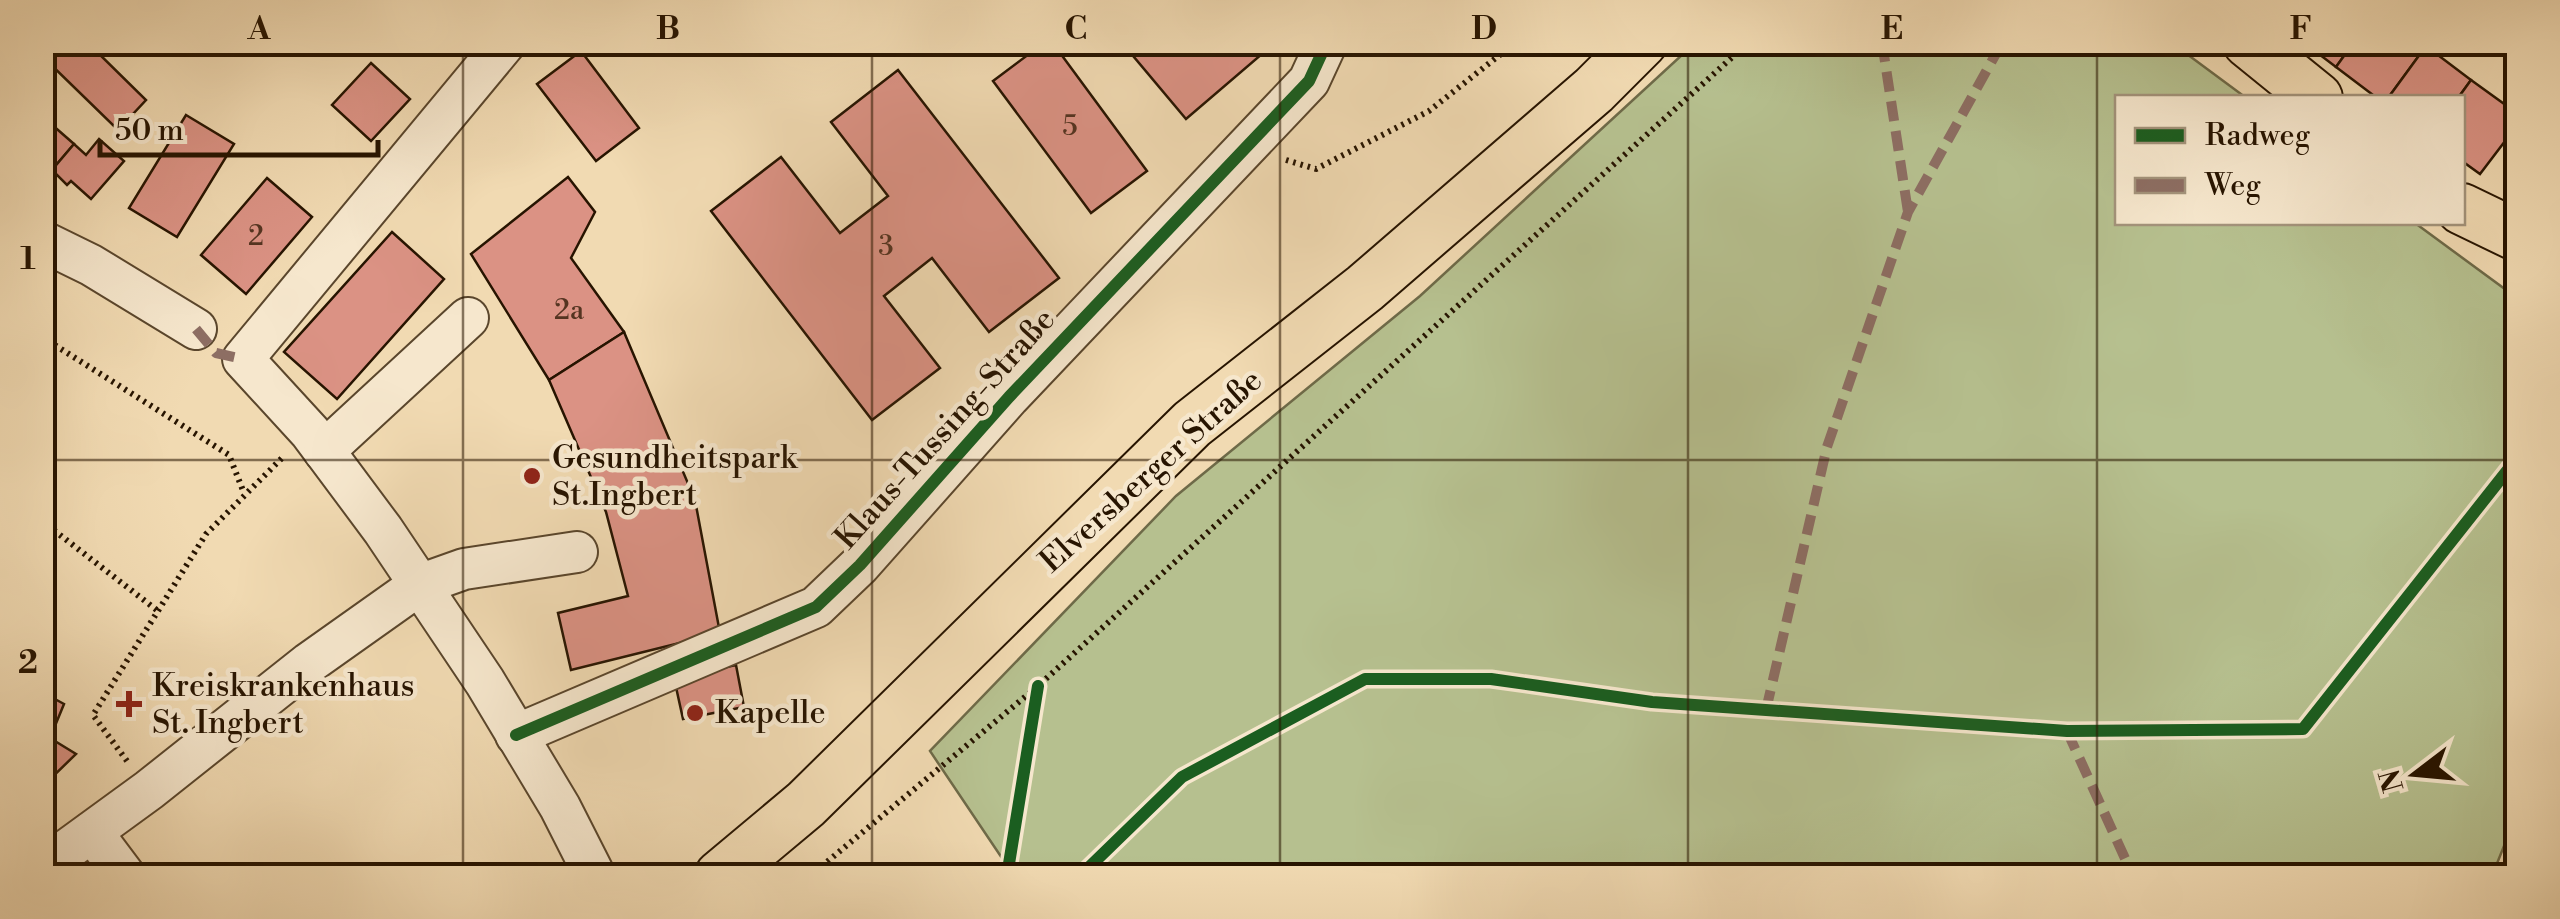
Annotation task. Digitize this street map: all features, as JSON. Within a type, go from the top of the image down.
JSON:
[{"type":"main road","name":"Elversberger Straße","points":[[720,876],[806,804],[1192,424],[1364,288],[1594,90],[1642,42]]},
{"type":"main road","points":[[2248,42],[2313,95]]},
{"type":"main road","points":[[2465,210],[2518,236]]},
{"type":"street","points":[[506,42],[243,360],[317,442],[419,585],[485,682],[560,807],[595,876]]},
{"type":"street","name":"Klaus-Tussing-Straße","points":[[516,735],[816,606],[860,565],[1009,397],[1309,81],[1327,42]]},
{"type":"street","points":[[42,241],[91,265],[196,328]]},
{"type":"street","points":[[317,442],[468,318]]},
{"type":"street","points":[[42,868],[149,790],[309,663],[419,585],[464,569],[577,552]]},
{"type":"street","points":[[92,832],[125,876]]},
{"type":"path","points":[[1246,147],[1316,169],[1429,112],[1516,42]]},
{"type":"path","points":[[810,876],[1038,686],[1749,42]]},
{"type":"path","points":[[42,338],[229,455],[244,493]]},
{"type":"path","points":[[149,790],[94,715],[206,534],[244,493],[317,442]]},
{"type":"path","points":[[42,520],[158,611]]},
{"type":"green space","points":[[1696,42],[2172,43],[2242,95],[2115,95],[2115,225],[2418,225],[2517,298],[2518,811],[2492,876],[1014,876],[930,751],[1176,496],[1420,296]]},
{"type":"building","points":[[44,42],[87,42],[146,100],[118,130],[42,56]]},
{"type":"building","points":[[1045,42],[1052,42],[1147,171],[1091,213],[993,81]]},
{"type":"building","points":[[1139,42],[1276,42],[1186,119],[1129,51]]},
{"type":"building","points":[[2303,42],[2354,42],[2336,67]]},
{"type":"building","points":[[2354,42],[2421,42],[2426,46],[2390,95],[2373,95],[2336,67]]},
{"type":"building","points":[[2426,46],[2471,80],[2460,95],[2390,95]]},
{"type":"building","points":[[581,51],[639,128],[596,161],[537,84]]},
{"type":"building","points":[[371,63],[410,99],[371,141],[332,105]]},
{"type":"building","points":[[898,70],[1059,278],[989,332],[932,258],[884,296],[940,368],[872,420],[711,211],[781,157],[840,233],[888,196],[831,122]]},
{"type":"building","points":[[2471,80],[2518,114],[2518,124],[2480,174],[2465,163],[2465,95],[2460,95]]},
{"type":"building","points":[[186,115],[234,144],[177,237],[129,208]]},
{"type":"building","points":[[42,116],[74,144],[45,178],[42,176]]},
{"type":"building","points":[[99,139],[124,161],[91,199],[71,181],[67,185],[52,170],[74,144],[86,155]]},
{"type":"building","points":[[568,177],[595,212],[571,258],[624,332],[549,380],[471,254]]},
{"type":"building","points":[[267,178],[312,217],[246,294],[201,255]]},
{"type":"building","points":[[392,232],[444,279],[337,399],[284,352]]},
{"type":"building","points":[[624,332],[695,500],[720,633],[571,670],[558,613],[628,596],[606,512],[549,380]]},
{"type":"building","points":[[736,665],[744,707],[683,719],[674,678]]},
{"type":"building","points":[[42,692],[64,704],[50,738],[76,754],[42,787]]},
{"type":"marked path","points":[[1882,42],[1908,212]]},
{"type":"marked path","points":[[1766,710],[1827,447],[1908,212],[1998,50],[1998,42]]},
{"type":"marked path","points":[[196,329],[216,353],[243,359]]},
{"type":"marked path","points":[[2067,731],[2133,876]]},
{"type":"cycle path","points":[[516,735],[816,607],[860,565],[1009,397],[1309,81],[1327,42]]},
{"type":"cycle path","points":[[1080,876],[1182,777],[1365,679],[1491,679],[1652,702],[2067,731],[2303,729],[2518,457]]},
{"type":"cycle path","points":[[1007,876],[1038,686]]},
{"type":"place","name":"Gesundheitspark St.Ingbert","points":[[532,476]]},
{"type":"place","name":"Kreiskrankenhaus St. Ingbert","points":[[129,704]]},
{"type":"place","name":"Kapelle","points":[[695,713]]}]
